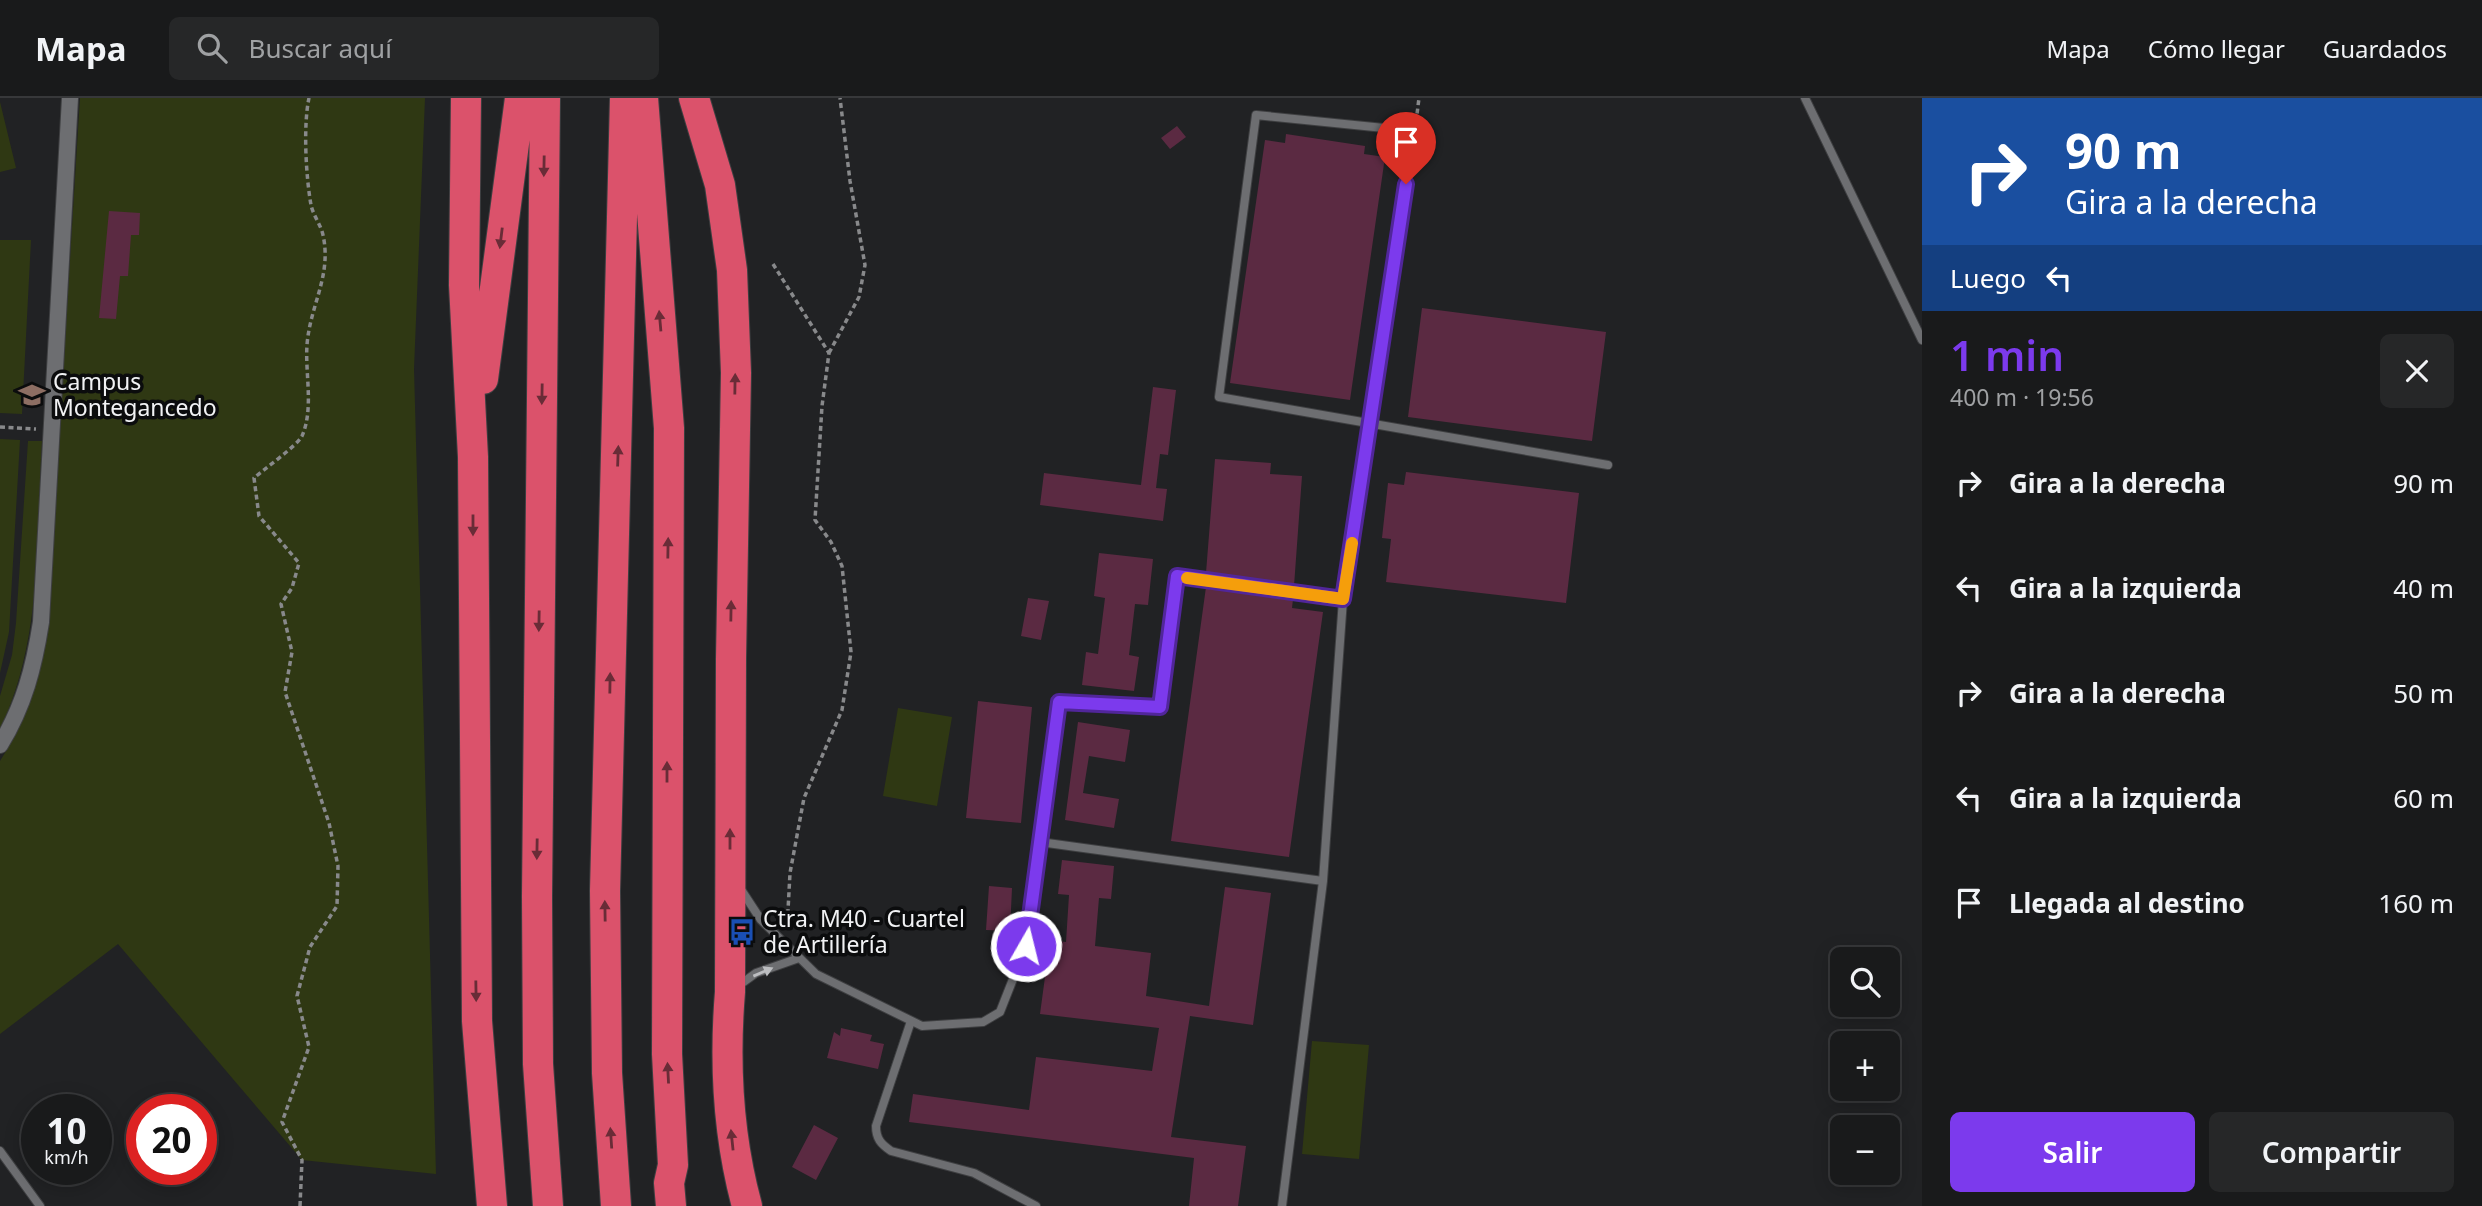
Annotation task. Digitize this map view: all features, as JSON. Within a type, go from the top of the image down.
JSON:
[{"type":"highway","points":[[466,98],[464,285],[473,457],[477,1009],[492,1206]]},
{"type":"highway","points":[[473,457],[520,98]]},
{"type":"highway","points":[[545,98],[537,911],[538,1064],[548,1206]]},
{"type":"highway","points":[[616,1206],[607,1073],[605,891],[625,98]]},
{"type":"highway","points":[[643,98],[669,428],[667,1054],[673,1165],[668,1183],[671,1206]]},
{"type":"highway","points":[[694,98],[720,185],[732,270],[736,373],[728,1101],[735,1161],[747,1206]]},
{"type":"highway","points":[[673,1165],[684,1182],[684,1206]]},
{"type":"street","points":[[0,745],[21,704],[34,669],[41,622],[69,98]]},
{"type":"lane","points":[[1805,98],[1922,340]]},
{"type":"lane","points":[[1282,1206],[1323,881],[1343,599],[1370,423],[1415,131],[1256,115],[1219,397],[1370,423],[1608,465]]},
{"type":"lane","points":[[730,872],[761,920],[816,974],[922,1026],[983,1022],[1000,1012],[1026,946],[1059,702],[1160,707],[1177,576],[1343,599]]},
{"type":"lane","points":[[1040,842],[1323,881]]},
{"type":"lane","points":[[730,992],[756,973],[799,958]]},
{"type":"lane","points":[[911,1020],[876,1126],[876,1136],[881,1144],[891,1151],[974,1173],[1036,1206]]},
{"type":"lane","points":[[0,1151],[40,1206]]},
{"type":"path","points":[[300,1206],[302,1160],[282,1122],[309,1047],[297,996],[310,947],[337,906],[338,866],[330,823],[285,692],[292,652],[281,604],[292,588],[299,564],[258,516],[254,478],[301,438],[307,415],[309,323],[314,303],[325,281],[323,234],[312,207],[309,182],[305,130],[309,98]]},
{"type":"path","points":[[786,945],[790,873],[804,798],[842,710],[851,652],[842,566],[831,542],[815,520],[822,406],[829,353],[859,297],[865,265],[850,181],[840,98]]},
{"type":"path","points":[[1415,131],[1419,98]]},
{"type":"path","points":[[773,264],[829,353]]},
{"type":"path","points":[[0,427],[42,429]]},
{"type":"green space","points":[[80,98],[425,98],[414,369],[436,1174],[302,1160],[118,944],[0,1034],[0,761],[30,698],[47,631]]},
{"type":"green space","points":[[0,102],[16,168],[0,172]]},
{"type":"green space","points":[[0,240],[31,240],[22,414],[0,413]]},
{"type":"green space","points":[[0,439],[20,440],[9,632],[0,673]]},
{"type":"green space","points":[[28,441],[42,441],[35,588],[24,660],[0,729],[0,696],[12,655],[16,623]]},
{"type":"green space","points":[[898,708],[952,717],[937,806],[883,796]]},
{"type":"green space","points":[[1312,1041],[1369,1045],[1359,1159],[1302,1154]]},
{"type":"building","points":[[1177,126],[1186,137],[1170,149],[1161,138]]},
{"type":"building","points":[[1286,134],[1365,146],[1364,154],[1385,157],[1350,400],[1230,383],[1265,140],[1285,143]]},
{"type":"building","points":[[109,211],[140,213],[139,235],[131,235],[128,276],[120,276],[116,319],[99,318]]},
{"type":"building","points":[[1422,308],[1606,332],[1592,441],[1408,417]]},
{"type":"building","points":[[1153,387],[1176,390],[1168,455],[1160,454],[1156,488],[1167,489],[1163,521],[1040,505],[1044,473],[1141,485]]},
{"type":"building","points":[[1215,459],[1271,463],[1270,474],[1302,476],[1294,586],[1206,573]]},
{"type":"building","points":[[1406,472],[1579,493],[1566,603],[1386,582],[1391,539],[1382,538],[1388,483],[1404,485]]},
{"type":"building","points":[[1099,553],[1153,559],[1148,605],[1135,604],[1129,655],[1139,657],[1134,691],[1082,685],[1086,652],[1098,654],[1105,598],[1094,596]]},
{"type":"building","points":[[1206,587],[1293,599],[1292,608],[1323,612],[1289,857],[1171,841]]},
{"type":"building","points":[[1028,598],[1049,601],[1041,640],[1021,636]]},
{"type":"building","points":[[978,701],[1032,707],[1021,823],[966,818]]},
{"type":"building","points":[[1078,722],[1130,730],[1125,762],[1089,756],[1083,793],[1119,799],[1114,828],[1065,820]]},
{"type":"building","points":[[1062,860],[1114,866],[1111,899],[1099,898],[1095,946],[1151,953],[1146,996],[1209,1006],[1225,887],[1271,893],[1253,1025],[1190,1016],[1171,1137],[1246,1146],[1238,1206],[1189,1206],[1194,1158],[909,1122],[913,1094],[1029,1110],[1036,1057],[1152,1071],[1159,1028],[1040,1014],[1050,940],[1066,942],[1069,895],[1058,894]]},
{"type":"building","points":[[989,886],[1012,888],[1010,931],[986,930]]},
{"type":"building","points":[[841,1028],[872,1035],[870,1041],[884,1044],[878,1069],[827,1058],[834,1032],[840,1036]]},
{"type":"building","points":[[814,1125],[838,1138],[816,1180],[792,1167]]},
{"type":"slow traffic","points":[[1187,578],[1343,599],[1352,543]]},
{"type":"place","name":"Campus Montegancedo","points":[[32,395]]},
{"type":"place","name":"Ctra. M40 - Cuartel de Artillería","points":[[742,932]]},
{"type":"route","points":[[1026,946],[1059,702],[1160,707],[1177,576],[1343,599],[1406,184]]}]
